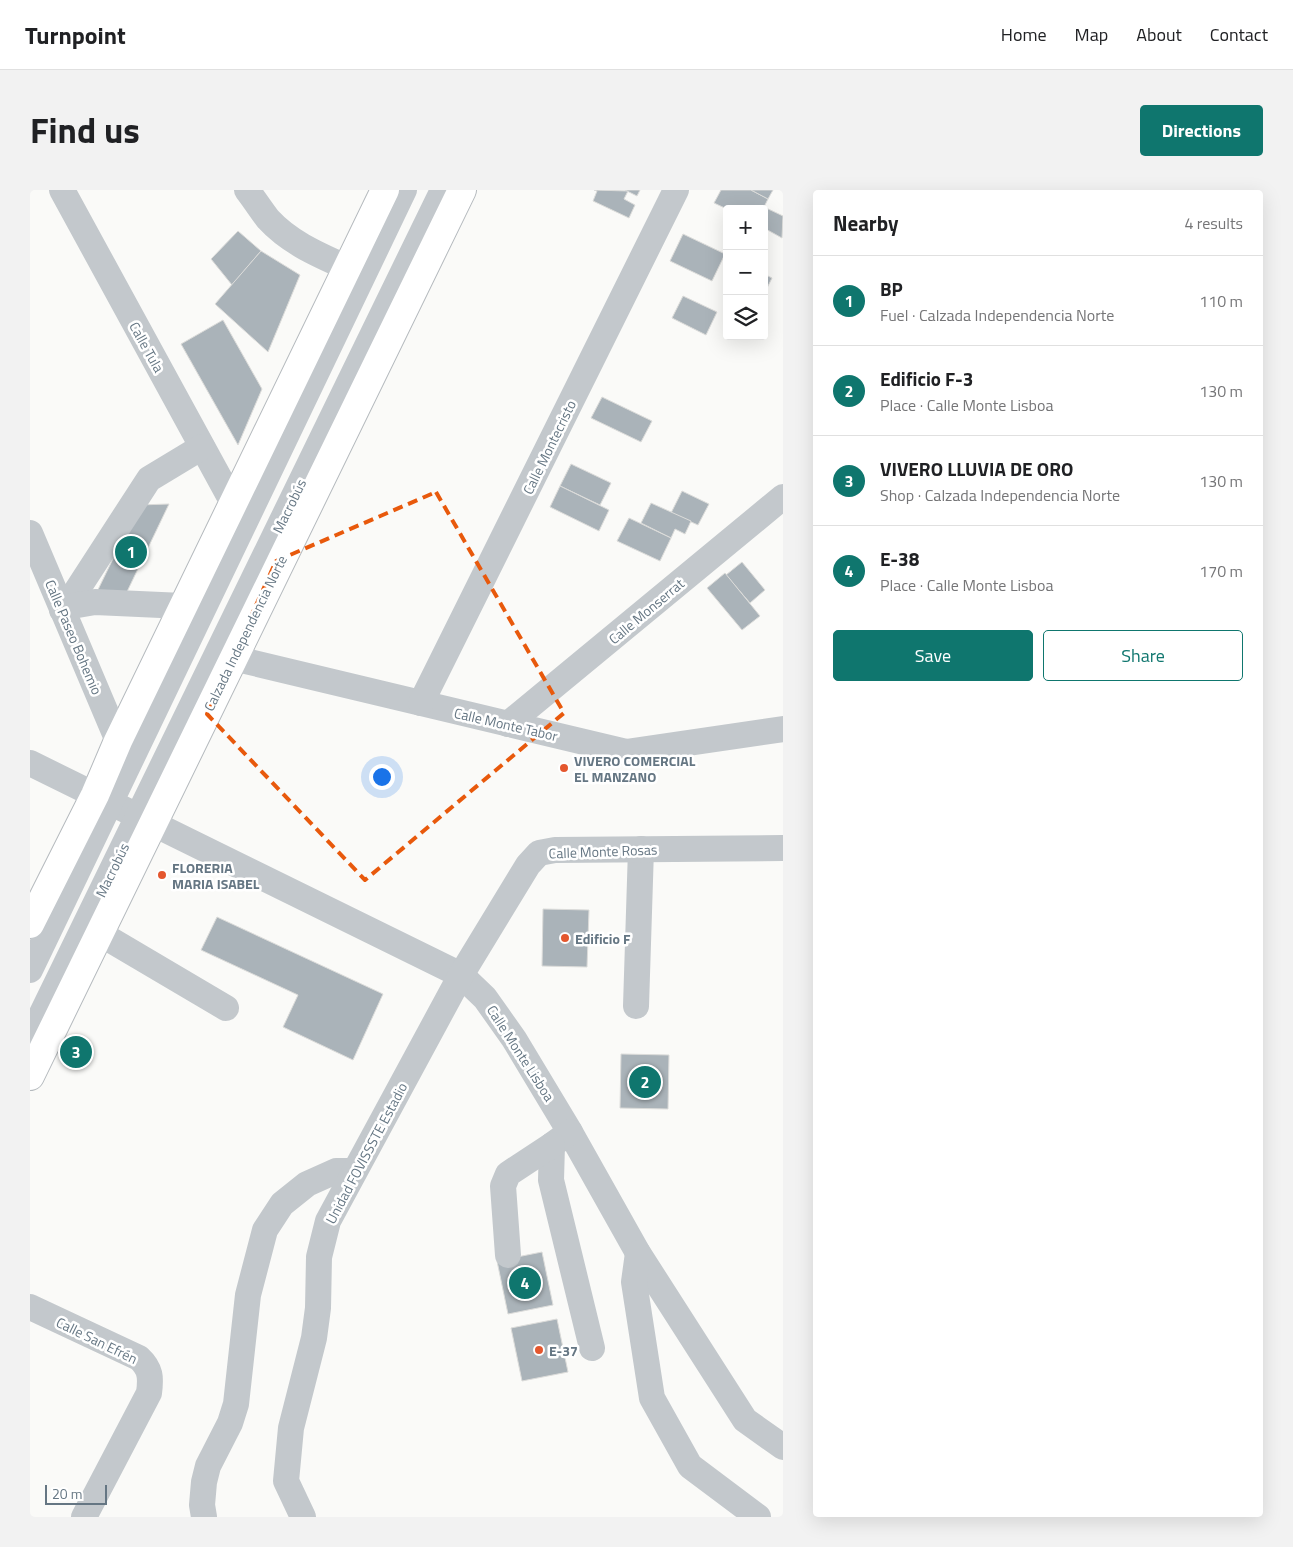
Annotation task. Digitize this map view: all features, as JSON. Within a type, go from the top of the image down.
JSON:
[{"type":"main road","points":[[30,924],[103,799],[118,741],[385,190]]},
{"type":"main road","name":"Calzada Independencia Norte","points":[[30,1076],[99,932],[146,819],[233,658],[462,190]]},
{"type":"street","name":"Calle Tula","points":[[62,190],[233,503]]},
{"type":"street","points":[[247,190],[268,219],[290,238],[312,252],[348,268]]},
{"type":"street","points":[[30,970],[103,799],[404,190]]},
{"type":"street","name":"Macrobús","points":[[30,1038],[146,819],[443,190]]},
{"type":"street","name":"Calle Montecristo","points":[[421,703],[676,190]]},
{"type":"street","points":[[64,608],[149,479],[202,447]]},
{"type":"street","name":"Calle Monserrat","points":[[508,724],[783,497]]},
{"type":"street","name":"Calle Paseo Bohemio","points":[[30,533],[64,608],[118,741]]},
{"type":"street","points":[[64,608],[95,602],[183,606]]},
{"type":"street","name":"Calle Monte Tabor","points":[[233,658],[626,752],[783,730]]},
{"type":"street","name":"Calle Monte Lisboa","points":[[30,763],[461,975],[485,998],[514,1039],[561,1138],[638,1253],[745,1420],[783,1447]]},
{"type":"street","name":"Calle Monte Rosas","points":[[461,975],[528,865],[539,853],[555,850],[783,848]]},
{"type":"street","points":[[636,1006],[642,849]]},
{"type":"street","points":[[99,932],[226,1008]]},
{"type":"street","name":"Unidad FOVISSSTE Estadio","points":[[303,1517],[286,1481],[291,1428],[314,1338],[318,1308],[319,1257],[328,1221],[461,975]]},
{"type":"street","points":[[508,1255],[503,1186],[508,1174],[561,1138]]},
{"type":"street","points":[[561,1138],[551,1180],[592,1348]]},
{"type":"street","points":[[204,1517],[202,1499],[208,1466],[230,1423],[236,1404],[248,1295],[265,1230],[282,1204],[307,1184],[336,1171],[354,1171]]},
{"type":"street","points":[[638,1253],[634,1282],[652,1398],[690,1466],[758,1517]]},
{"type":"street","name":"Calle San Efrén","points":[[30,1307],[139,1358],[146,1365],[152,1378],[149,1393],[84,1517]]},
{"type":"highlighted area","points":[[436,492],[564,713],[365,880],[207,714],[276,561]]},
{"type":"building","points":[[594,190],[628,191],[624,199],[635,205],[629,218],[593,201],[597,191]]},
{"type":"building","points":[[625,190],[640,190],[637,196]]},
{"type":"building","points":[[721,190],[751,190],[768,199],[765,205],[723,205],[723,207],[714,203]]},
{"type":"building","points":[[751,190],[773,190],[768,199]]},
{"type":"building","points":[[768,209],[783,216],[782,238],[768,230]]},
{"type":"building","points":[[238,231],[261,251],[232,285],[211,259]]},
{"type":"building","points":[[683,234],[723,253],[723,258],[712,281],[670,261]]},
{"type":"building","points":[[261,251],[300,275],[268,352],[215,304]]},
{"type":"building","points":[[768,276],[772,278],[768,286]]},
{"type":"building","points":[[683,296],[717,312],[706,335],[672,318]]},
{"type":"building","points":[[223,320],[262,389],[238,445],[181,344]]},
{"type":"building","points":[[602,397],[652,421],[641,442],[591,418]]},
{"type":"building","points":[[571,464],[611,483],[600,505],[560,486]]},
{"type":"building","points":[[560,486],[609,510],[599,531],[550,507]]},
{"type":"building","points":[[682,491],[709,504],[698,525],[671,513]]},
{"type":"building","points":[[651,503],[691,521],[685,534],[675,529],[671,538],[641,523]]},
{"type":"building","points":[[169,504],[124,598],[93,600],[139,505]]},
{"type":"building","points":[[629,518],[671,538],[660,561],[617,541]]},
{"type":"building","points":[[742,562],[765,590],[750,603],[726,575]]},
{"type":"building","points":[[725,573],[760,616],[742,630],[707,588]]},
{"type":"building","name":"Edificio F","points":[[543,909],[589,910],[587,967],[542,966]]},
{"type":"building","points":[[217,917],[383,994],[353,1060],[283,1027],[298,995],[201,950]]},
{"type":"building","points":[[621,1054],[669,1055],[668,1109],[620,1108]]},
{"type":"building","points":[[542,1252],[553,1305],[508,1314],[497,1261]]},
{"type":"building","name":"E-37","points":[[557,1319],[568,1372],[522,1381],[511,1328]]},
{"type":"place","name":"BP","points":[[131,552]]},
{"type":"place","name":"VIVERO COMERCIAL EL MANZANO","points":[[564,768]]},
{"type":"place","name":"FLORERIA MARIA ISABEL","points":[[162,875]]},
{"type":"place","name":"Edificio F","points":[[565,938]]},
{"type":"place","name":"VIVERO LLUVIA DE ORO","points":[[76,1052]]},
{"type":"place","name":"Edificio F-3","points":[[645,1082]]},
{"type":"place","name":"E-38","points":[[525,1283]]},
{"type":"place","name":"E-37","points":[[539,1350]]}]
